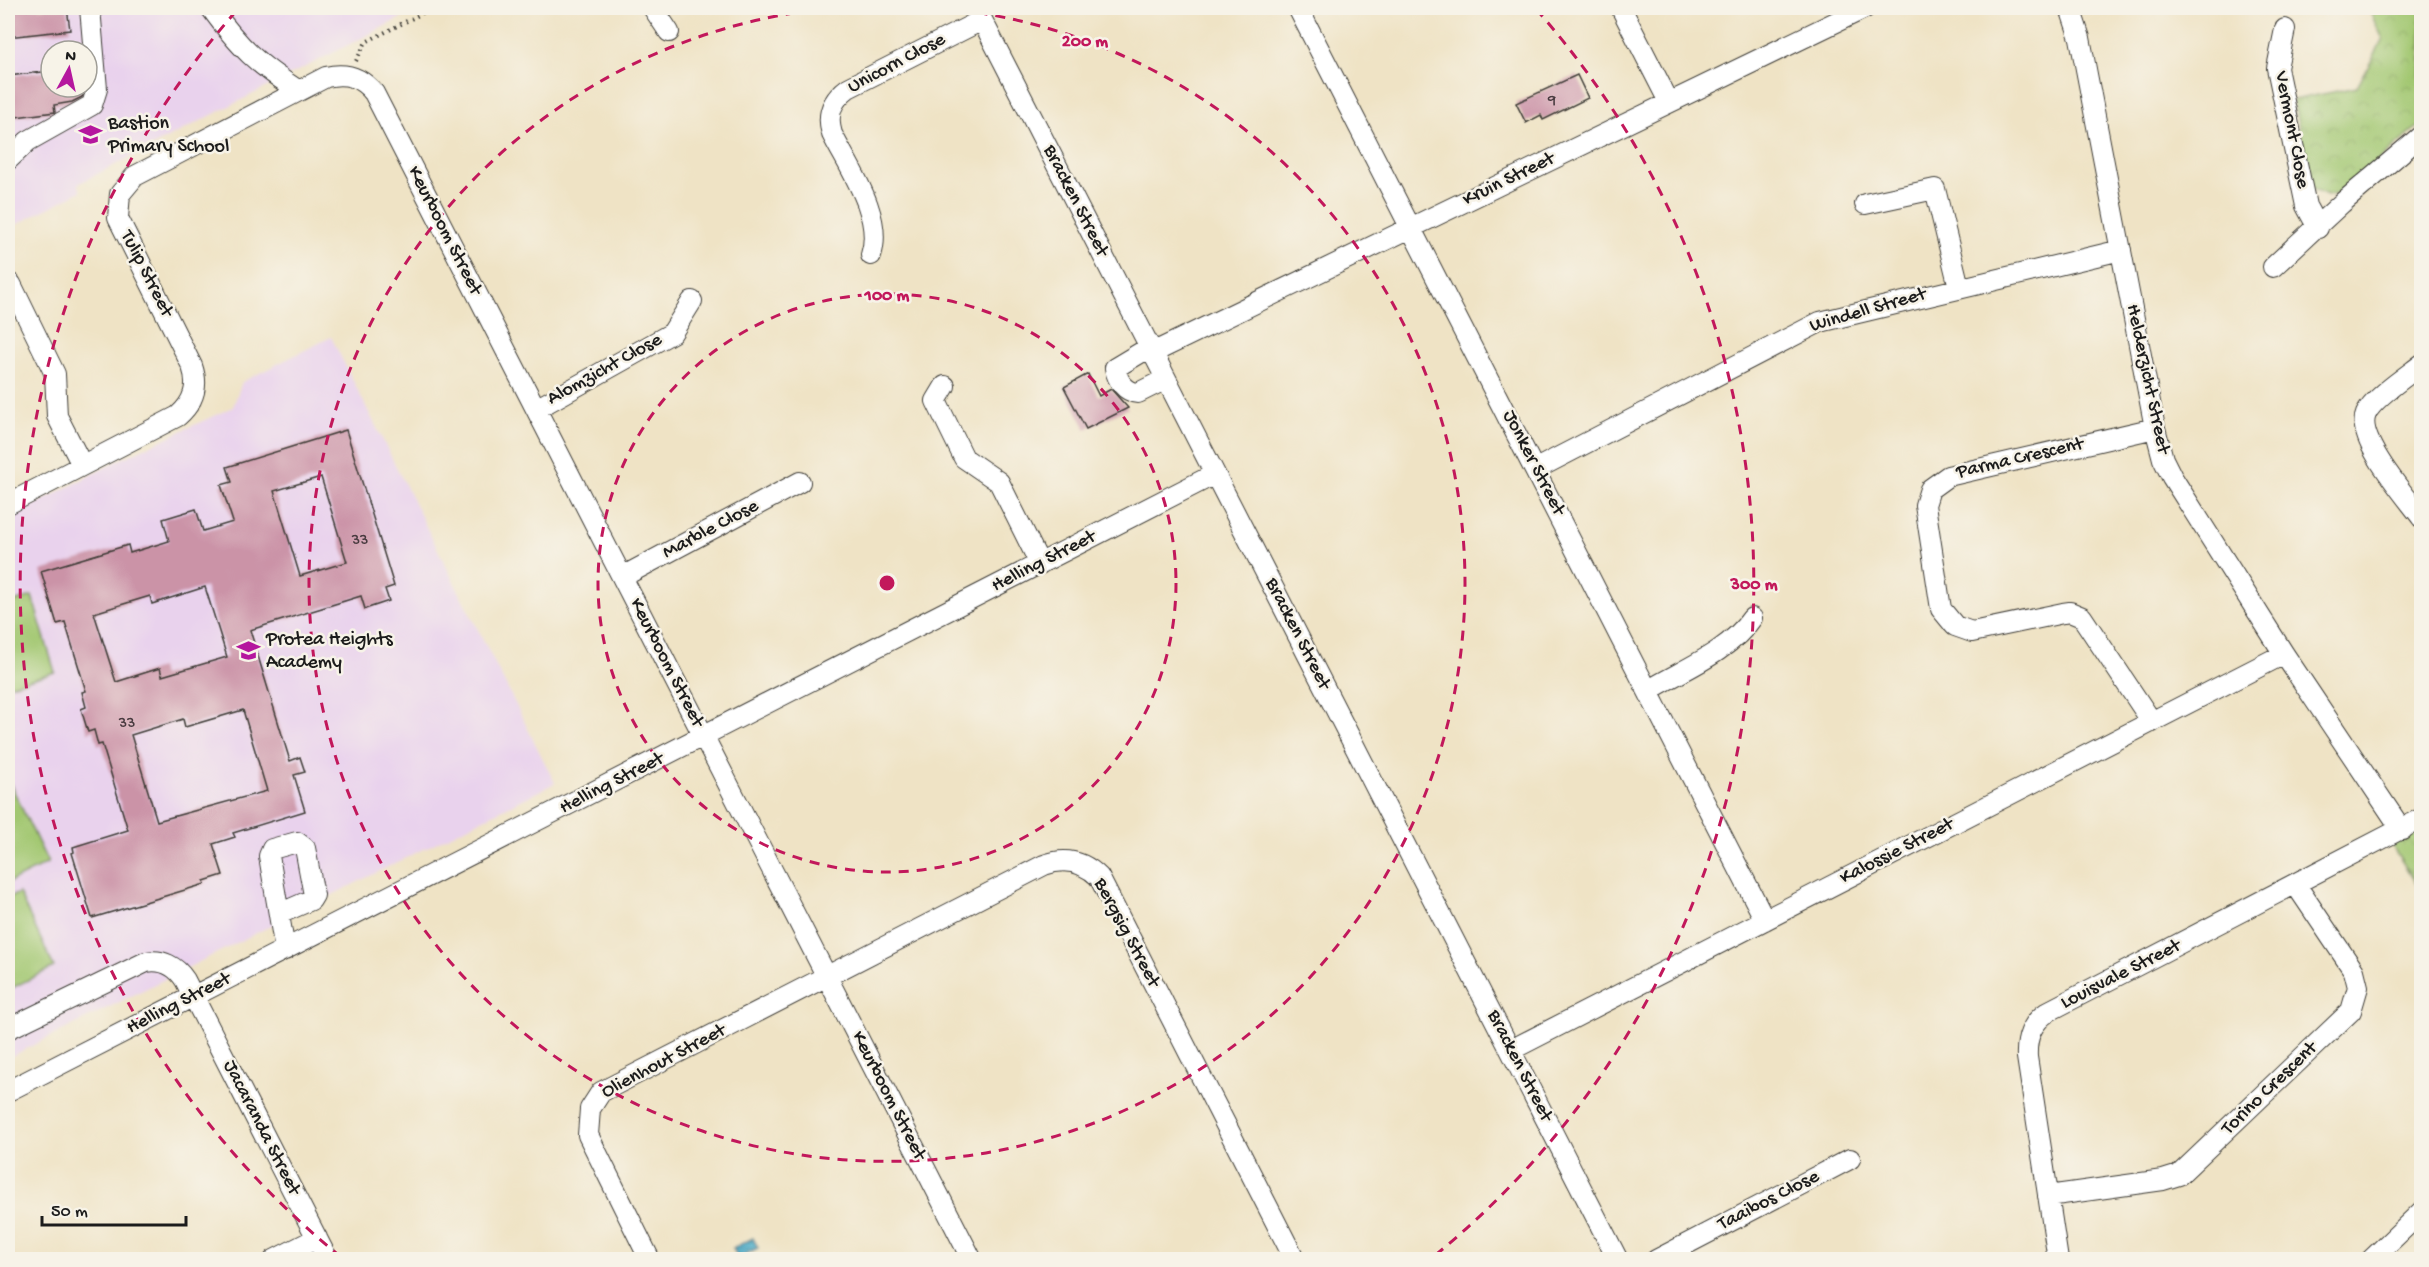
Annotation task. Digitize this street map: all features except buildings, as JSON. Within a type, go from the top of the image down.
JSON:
[{"type":"street","points":[[8,160],[28,141],[92,105],[97,89],[90,8]]},
{"type":"street","points":[[211,8],[237,44],[254,60],[299,90]]},
{"type":"street","points":[[653,8],[669,32]]},
{"type":"street","name":"Jonker Street","points":[[1298,8],[1765,920]]},
{"type":"street","points":[[1621,8],[1670,102]]},
{"type":"street","name":"Kruin Street","points":[[1166,379],[1133,393],[1124,388],[1115,368],[1122,362],[1410,228],[1865,8]]},
{"type":"street","name":"Helderzicht Street","points":[[2070,8],[2080,38],[2155,428],[2172,477],[2284,654],[2402,830]]},
{"type":"street","name":"Unicorn Close","points":[[871,255],[875,244],[874,223],[832,134],[829,119],[834,103],[848,88],[978,11]]},
{"type":"street","name":"Bracken Street","points":[[978,11],[1618,1260]]},
{"type":"street","name":"Vermont Close","points":[[2285,29],[2277,68],[2306,206],[2318,228]]},
{"type":"street","name":"Tulip Street","points":[[8,504],[178,416],[191,401],[195,391],[192,366],[118,218],[120,194],[135,176],[299,90],[326,77],[351,76]]},
{"type":"street","name":"Keurboom Street","points":[[351,76],[367,85],[374,93],[972,1260]]},
{"type":"street","points":[[2273,267],[2318,228],[2342,203],[2421,135]]},
{"type":"street","points":[[1865,204],[1935,189],[1959,287]]},
{"type":"street","name":"Windell Street","points":[[1536,469],[1820,322],[2121,250]]},
{"type":"street","points":[[11,284],[55,374],[57,416],[82,465]]},
{"type":"street","name":"Alomzicht Close","points":[[536,409],[672,333],[693,301]]},
{"type":"street","points":[[2421,364],[2370,407],[2364,424],[2369,443],[2421,518]]},
{"type":"street","points":[[945,386],[936,401],[964,458],[999,482],[1040,564]]},
{"type":"street","name":"Parma Crescent","points":[[2152,722],[2082,617],[2070,612],[1972,632],[1949,622],[1941,609],[1925,505],[1930,489],[1948,476],[2155,428]]},
{"type":"street","name":"Helling Street","points":[[8,1091],[1215,474]]},
{"type":"street","name":"Marble Close","points":[[622,577],[800,482]]},
{"type":"street","points":[[1649,690],[1727,645],[1739,636],[1752,618]]},
{"type":"street","name":"Kalossie Street","points":[[1510,1050],[2284,654]]},
{"type":"street","name":"Louisvale Street","points":[[2058,1260],[2027,1057],[2028,1039],[2035,1023],[2049,1011],[2296,885],[2421,818]]},
{"type":"street","name":"Bergsig Street","points":[[827,977],[1044,865],[1071,861],[1087,866],[1099,877],[1295,1260]]},
{"type":"street","name":"Torino Crescent","points":[[2048,1196],[2163,1180],[2179,1175],[2351,1011],[2358,987],[2354,971],[2296,885]]},
{"type":"street","points":[[279,914],[285,950]]},
{"type":"street","name":"Jacaranda Street","points":[[8,1029],[146,962],[158,961],[180,972],[328,1260]]},
{"type":"street","name":"Olienhout Street","points":[[650,1260],[591,1144],[587,1118],[594,1100],[610,1086],[827,977]]},
{"type":"street","name":"Taaibos Close","points":[[1656,1260],[1850,1159]]},
{"type":"street","points":[[2374,1259],[2421,1211]]},
{"type":"street","points":[[274,1260],[317,1238]]},
{"type":"path","points":[[366,42],[432,8]]},
{"type":"shaded area","name":"Bastion Primary School","points":[[8,8],[420,8],[78,184],[81,191],[8,229]]},
{"type":"shaded area","name":"Protea Heights Academy","points":[[331,337],[555,783],[8,1058],[8,519],[121,459],[233,407],[242,382]]},
{"type":"green space","points":[[2368,8],[2421,8],[2421,124],[2341,193],[2327,196],[2312,189],[2293,100],[2357,87],[2383,39]]},
{"type":"green space","points":[[32,596],[55,672],[8,686],[8,604]]},
{"type":"green space","points":[[8,779],[48,863],[8,883]]},
{"type":"green space","points":[[2421,830],[2421,891],[2392,846]]},
{"type":"green space","points":[[19,893],[54,967],[8,990],[8,898]]},
{"type":"water","points":[[753,1238],[758,1248],[738,1258],[733,1248]]},
{"type":"place","name":"Bastion Primary School","points":[[90,135]]},
{"type":"place","name":"Protea Heights Academy","points":[[248,651]]}]
